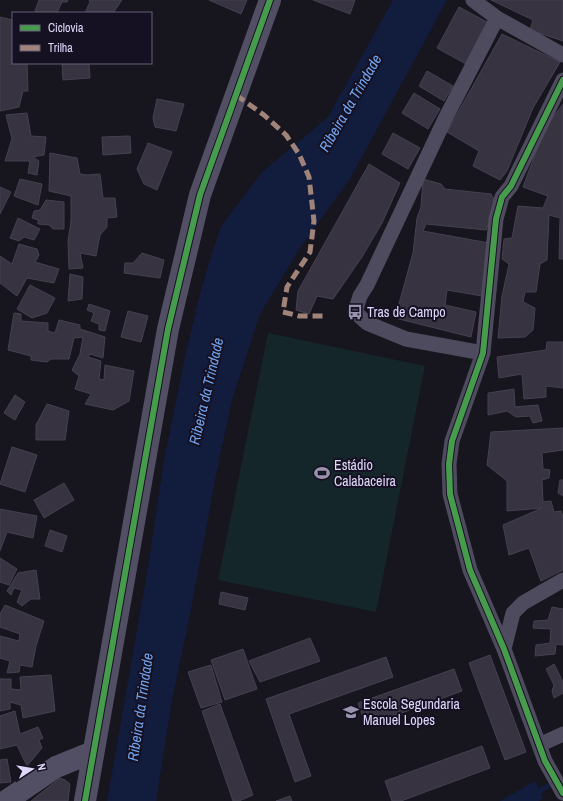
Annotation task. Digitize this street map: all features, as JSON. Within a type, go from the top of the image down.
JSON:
[{"type":"street","points":[[85,801],[168,329],[200,195],[270,0]]},
{"type":"street","points":[[473,0],[498,18],[563,55]]},
{"type":"street","points":[[483,353],[406,339],[367,323],[354,312],[360,296],[367,285],[445,119],[498,18]]},
{"type":"street","points":[[563,80],[511,186],[502,197],[496,218],[483,353],[452,441],[449,464],[450,494],[470,570],[504,649],[545,761],[563,793]]},
{"type":"street","points":[[504,649],[513,613],[523,603],[563,580]]},
{"type":"street","points":[[539,745],[563,734]]},
{"type":"street","points":[[6,801],[56,767],[93,752]]},
{"type":"shaded area","name":"Estádio Calabaceira","points":[[268,333],[425,366],[376,612],[218,580]]},
{"type":"water","name":"Ribeira da Trindade","points":[[393,0],[447,0],[350,179],[300,248],[260,314],[232,400],[217,470],[190,615],[173,695],[156,801],[107,801],[148,567],[164,460],[186,352],[202,286],[220,228],[262,172],[328,117]]},
{"type":"water","points":[[535,781],[543,798],[539,801],[500,801]]},
{"type":"building","points":[[39,0],[68,0],[67,2],[62,2],[57,12],[35,11]]},
{"type":"building","points":[[89,0],[122,0],[114,12],[85,12],[90,2]]},
{"type":"building","points":[[209,0],[247,0],[241,14]]},
{"type":"building","points":[[313,0],[355,0],[350,14]]},
{"type":"building","points":[[491,0],[563,0],[563,41],[530,30],[533,20]]},
{"type":"building","points":[[459,7],[489,23],[466,64],[437,48]]},
{"type":"building","points":[[0,17],[12,20],[12,64],[27,64],[28,91],[23,91],[19,107],[0,111]]},
{"type":"building","points":[[502,34],[560,62],[533,108],[507,171],[500,180],[473,166],[479,151],[447,132]]},
{"type":"building","points":[[62,64],[89,64],[90,78],[63,80]]},
{"type":"building","points":[[427,71],[453,86],[444,101],[419,86]]},
{"type":"building","points":[[414,93],[440,109],[428,129],[402,113]]},
{"type":"building","points":[[157,99],[184,104],[176,131],[155,127],[153,118]]},
{"type":"building","points":[[563,104],[563,259],[559,259],[560,218],[549,215],[547,260],[540,264],[536,292],[525,292],[523,302],[535,308],[533,330],[525,337],[498,338],[502,296],[509,264],[502,259],[504,239],[512,238],[518,206],[543,208],[548,196],[523,187],[540,141],[551,120]]},
{"type":"building","points":[[27,113],[31,136],[46,137],[44,155],[33,157],[39,161],[37,175],[28,173],[30,161],[5,161],[12,139],[6,115]]},
{"type":"building","points":[[393,133],[420,148],[408,169],[382,154]]},
{"type":"building","points":[[130,136],[131,153],[103,155],[102,137]]},
{"type":"building","points":[[148,143],[172,152],[157,190],[144,184],[137,169]]},
{"type":"building","points":[[50,153],[77,158],[80,174],[100,174],[103,198],[115,198],[117,217],[107,218],[107,227],[100,235],[96,256],[80,253],[83,268],[69,269],[68,241],[71,221],[71,196],[49,191]]},
{"type":"building","points":[[369,164],[400,183],[382,223],[362,257],[333,299],[317,296],[309,314],[296,310],[298,291]]},
{"type":"building","points":[[20,179],[42,184],[38,205],[14,196]]},
{"type":"building","points":[[423,179],[441,184],[445,189],[491,194],[496,203],[486,230],[426,224],[423,231],[489,243],[482,296],[447,290],[445,305],[476,312],[471,337],[395,318],[413,253],[417,218],[421,207]]},
{"type":"building","points":[[0,187],[11,192],[0,214]]},
{"type":"building","points":[[46,200],[64,202],[64,229],[53,229],[49,225],[38,224],[38,220],[32,218],[34,211],[40,210]]},
{"type":"building","points":[[18,218],[40,229],[34,240],[24,237],[19,241],[10,238]]},
{"type":"building","points":[[19,244],[37,249],[39,255],[35,262],[59,269],[54,283],[27,278],[17,296],[0,283],[0,256],[12,264]]},
{"type":"building","points":[[142,253],[164,260],[160,278],[124,273],[125,263],[133,263]]},
{"type":"building","points":[[70,274],[83,277],[82,299],[68,301]]},
{"type":"building","points":[[30,285],[55,298],[47,313],[32,318],[17,309]]},
{"type":"building","points":[[89,304],[110,311],[105,331],[99,330],[99,324],[91,321],[94,313],[87,310]]},
{"type":"building","points":[[128,311],[148,316],[141,342],[121,337]]},
{"type":"building","points":[[14,313],[21,314],[21,321],[48,323],[48,331],[55,333],[59,320],[80,325],[80,329],[105,337],[103,358],[90,354],[88,357],[101,361],[99,379],[104,380],[105,365],[134,371],[129,401],[113,410],[85,404],[91,394],[75,389],[79,376],[72,370],[80,354],[83,337],[74,338],[69,359],[51,359],[47,362],[31,360],[31,356],[8,350]]},
{"type":"building","points":[[547,342],[563,342],[563,388],[546,386],[546,397],[524,399],[522,374],[499,378],[497,357],[546,350]]},
{"type":"building","points":[[514,389],[515,407],[538,405],[542,421],[533,423],[530,416],[516,417],[507,411],[488,415],[488,393]]},
{"type":"building","points":[[15,395],[25,402],[15,420],[4,413]]},
{"type":"building","points":[[47,404],[69,411],[65,440],[36,440],[36,425]]},
{"type":"building","points":[[563,428],[563,450],[542,453],[543,469],[550,470],[549,478],[542,480],[543,502],[551,501],[554,512],[561,511],[563,516],[563,570],[541,581],[529,548],[509,555],[503,525],[542,508],[507,511],[507,481],[487,465],[491,432]]},
{"type":"building","points":[[12,447],[37,455],[25,492],[0,484]]},
{"type":"building","points":[[560,480],[563,480],[563,496],[558,493]]},
{"type":"building","points":[[64,483],[74,500],[44,518],[34,500]]},
{"type":"building","points":[[0,509],[37,516],[33,538],[7,532],[0,551]]},
{"type":"building","points":[[50,530],[67,536],[62,552],[45,546]]},
{"type":"building","points":[[0,558],[17,569],[9,585],[0,582]]},
{"type":"building","points":[[36,570],[40,599],[31,599],[22,606],[17,602],[22,590],[14,588],[11,595],[7,591],[18,573]]},
{"type":"building","points":[[221,592],[248,598],[245,610],[219,604]]},
{"type":"building","points":[[5,605],[44,621],[36,646],[32,667],[20,665],[19,672],[7,673],[10,661],[0,658],[0,636],[19,641],[20,634],[0,627],[0,614]]},
{"type":"building","points":[[552,607],[563,609],[563,645],[556,644],[555,654],[535,656],[536,645],[550,643],[551,629],[533,628],[534,621],[548,620]]},
{"type":"building","points":[[310,638],[320,661],[260,682],[249,661]]},
{"type":"building","points":[[243,649],[257,689],[225,700],[211,660]]},
{"type":"building","points":[[490,655],[526,752],[505,760],[469,663]]},
{"type":"building","points":[[386,657],[393,677],[289,714],[311,776],[295,782],[266,699]]},
{"type":"building","points":[[554,664],[563,682],[563,693],[554,698],[552,691],[554,685],[546,669]]},
{"type":"building","points":[[211,665],[222,702],[201,708],[188,672]]},
{"type":"building","points":[[454,669],[462,691],[366,726],[358,703]]},
{"type":"building","points":[[51,675],[55,711],[23,718],[21,705],[10,702],[10,709],[0,711],[0,679],[11,679],[11,689],[21,690],[20,677]]},
{"type":"building","points":[[220,704],[253,795],[239,801],[233,801],[202,711]]},
{"type":"building","points":[[15,711],[20,734],[38,727],[43,738],[39,740],[42,748],[27,766],[17,745],[0,749],[0,716]]},
{"type":"building","points":[[482,746],[490,768],[401,801],[392,801],[385,781]]},
{"type":"building","points":[[7,759],[11,782],[0,783],[0,760]]},
{"type":"building","points":[[60,778],[70,784],[68,801],[31,801]]},
{"type":"building","points":[[290,796],[292,801],[276,801]]},
{"type":"waterway","points":[[534,794],[555,782]]},
{"type":"marked path","points":[[236,95],[264,115],[286,135],[299,154],[309,177],[314,221],[310,252],[287,287],[283,312],[299,316],[324,316]]},
{"type":"cycle path","points":[[85,801],[168,329],[200,195],[270,0]]},
{"type":"cycle path","points":[[563,80],[511,186],[502,197],[496,219],[483,353],[452,441],[449,464],[450,494],[470,570],[504,649],[545,761],[563,793]]},
{"type":"place","name":"Tras de Campo","points":[[355,312]]},
{"type":"place","name":"Estádio Calabaceira","points":[[322,473]]},
{"type":"place","name":"Escola Segundaria Manuel Lopes","points":[[351,712]]}]
